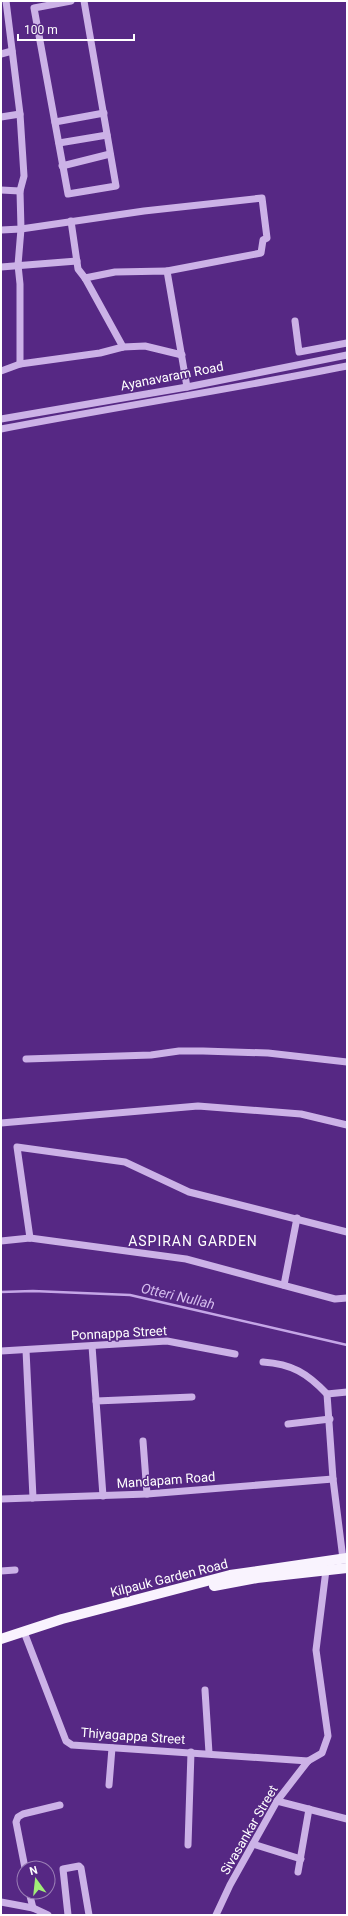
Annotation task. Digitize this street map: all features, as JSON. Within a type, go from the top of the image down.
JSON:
[{"type":"main road","name":"Kilpauk Garden Road","points":[[1,1639],[26,1635],[142,1604],[234,1582],[326,1570],[346,1562]]},
{"type":"main road","name":"Kilpauk Garden Road","points":[[1,1646],[62,1619],[230,1576],[346,1562]]},
{"type":"street","points":[[6,1],[20,114],[24,176],[20,191],[21,229],[18,265],[20,284],[20,364]]},
{"type":"street","points":[[71,1],[34,8],[68,194],[116,186],[84,1]]},
{"type":"street","points":[[1,54],[12,51]]},
{"type":"street","points":[[55,122],[104,113]]},
{"type":"street","points":[[1,117],[20,114]]},
{"type":"street","points":[[59,143],[107,135]]},
{"type":"street","points":[[62,166],[110,154]]},
{"type":"street","points":[[1,190],[20,191]]},
{"type":"street","points":[[1,230],[21,229],[144,211],[262,198],[267,238],[263,240],[261,253],[167,271],[115,272],[85,278]]},
{"type":"street","points":[[71,221],[78,269],[85,278],[123,347]]},
{"type":"street","points":[[1,267],[77,261]]},
{"type":"street","points":[[167,271],[187,386]]},
{"type":"street","points":[[295,321],[300,352],[347,343]]},
{"type":"street","points":[[1,371],[20,364],[100,353],[123,347],[145,346],[182,355]]},
{"type":"street","name":"Ayanavaram Road","points":[[1,419],[187,386],[347,355]]},
{"type":"street","name":"Ayanavaram Road","points":[[1,429],[125,405],[269,381],[347,366]]},
{"type":"street","points":[[26,1059],[151,1055],[179,1051],[203,1051],[268,1053],[347,1062]]},
{"type":"street","points":[[1,1123],[198,1106],[301,1114],[347,1125]]},
{"type":"street","points":[[30,1238],[17,1147],[124,1162],[189,1192],[297,1218],[347,1232]]},
{"type":"street","points":[[284,1285],[297,1218]]},
{"type":"street","points":[[1,1241],[30,1238],[186,1259],[335,1299],[347,1298]]},
{"type":"street","name":"Ponnappa Street","points":[[1,1351],[167,1341],[236,1354]]},
{"type":"street","points":[[92,1346],[103,1496]]},
{"type":"street","points":[[26,1350],[33,1498]]},
{"type":"street","points":[[263,1362],[278,1363],[306,1374],[327,1394],[330,1419],[333,1479],[346,1562]]},
{"type":"street","points":[[327,1394],[347,1392]]},
{"type":"street","points":[[96,1401],[192,1397]]},
{"type":"street","points":[[288,1424],[330,1419]]},
{"type":"street","points":[[143,1441],[147,1494]]},
{"type":"street","name":"Mandapam Road","points":[[1,1499],[147,1494],[333,1479]]},
{"type":"street","points":[[1,1571],[15,1570]]},
{"type":"street","name":"Sivasankar Street","points":[[216,1915],[276,1801],[308,1761],[322,1752],[328,1736],[316,1650],[326,1570]]},
{"type":"street","name":"Thiyagappa Street","points":[[26,1635],[66,1741],[72,1744],[308,1761]]},
{"type":"street","points":[[205,1690],[209,1753]]},
{"type":"street","points":[[109,1785],[112,1748]]},
{"type":"street","points":[[188,1845],[191,1752]]},
{"type":"street","points":[[276,1801],[347,1819]]},
{"type":"street","points":[[23,1860],[16,1822],[18,1817],[23,1814],[60,1805]]},
{"type":"street","points":[[298,1872],[309,1809]]},
{"type":"street","points":[[253,1844],[301,1859]]},
{"type":"street","points":[[68,1915],[63,1869],[79,1866],[81,1868],[89,1915]]},
{"type":"street","points":[[32,1900],[34,1910]]},
{"type":"street","points":[[1,1902],[48,1915]]},
{"type":"waterway","name":"Otteri Nullah","points":[[1,1292],[33,1291],[130,1295],[347,1345]]},
{"type":"district","name":"ASPIRAN GARDEN","points":[[193,1241]]}]
